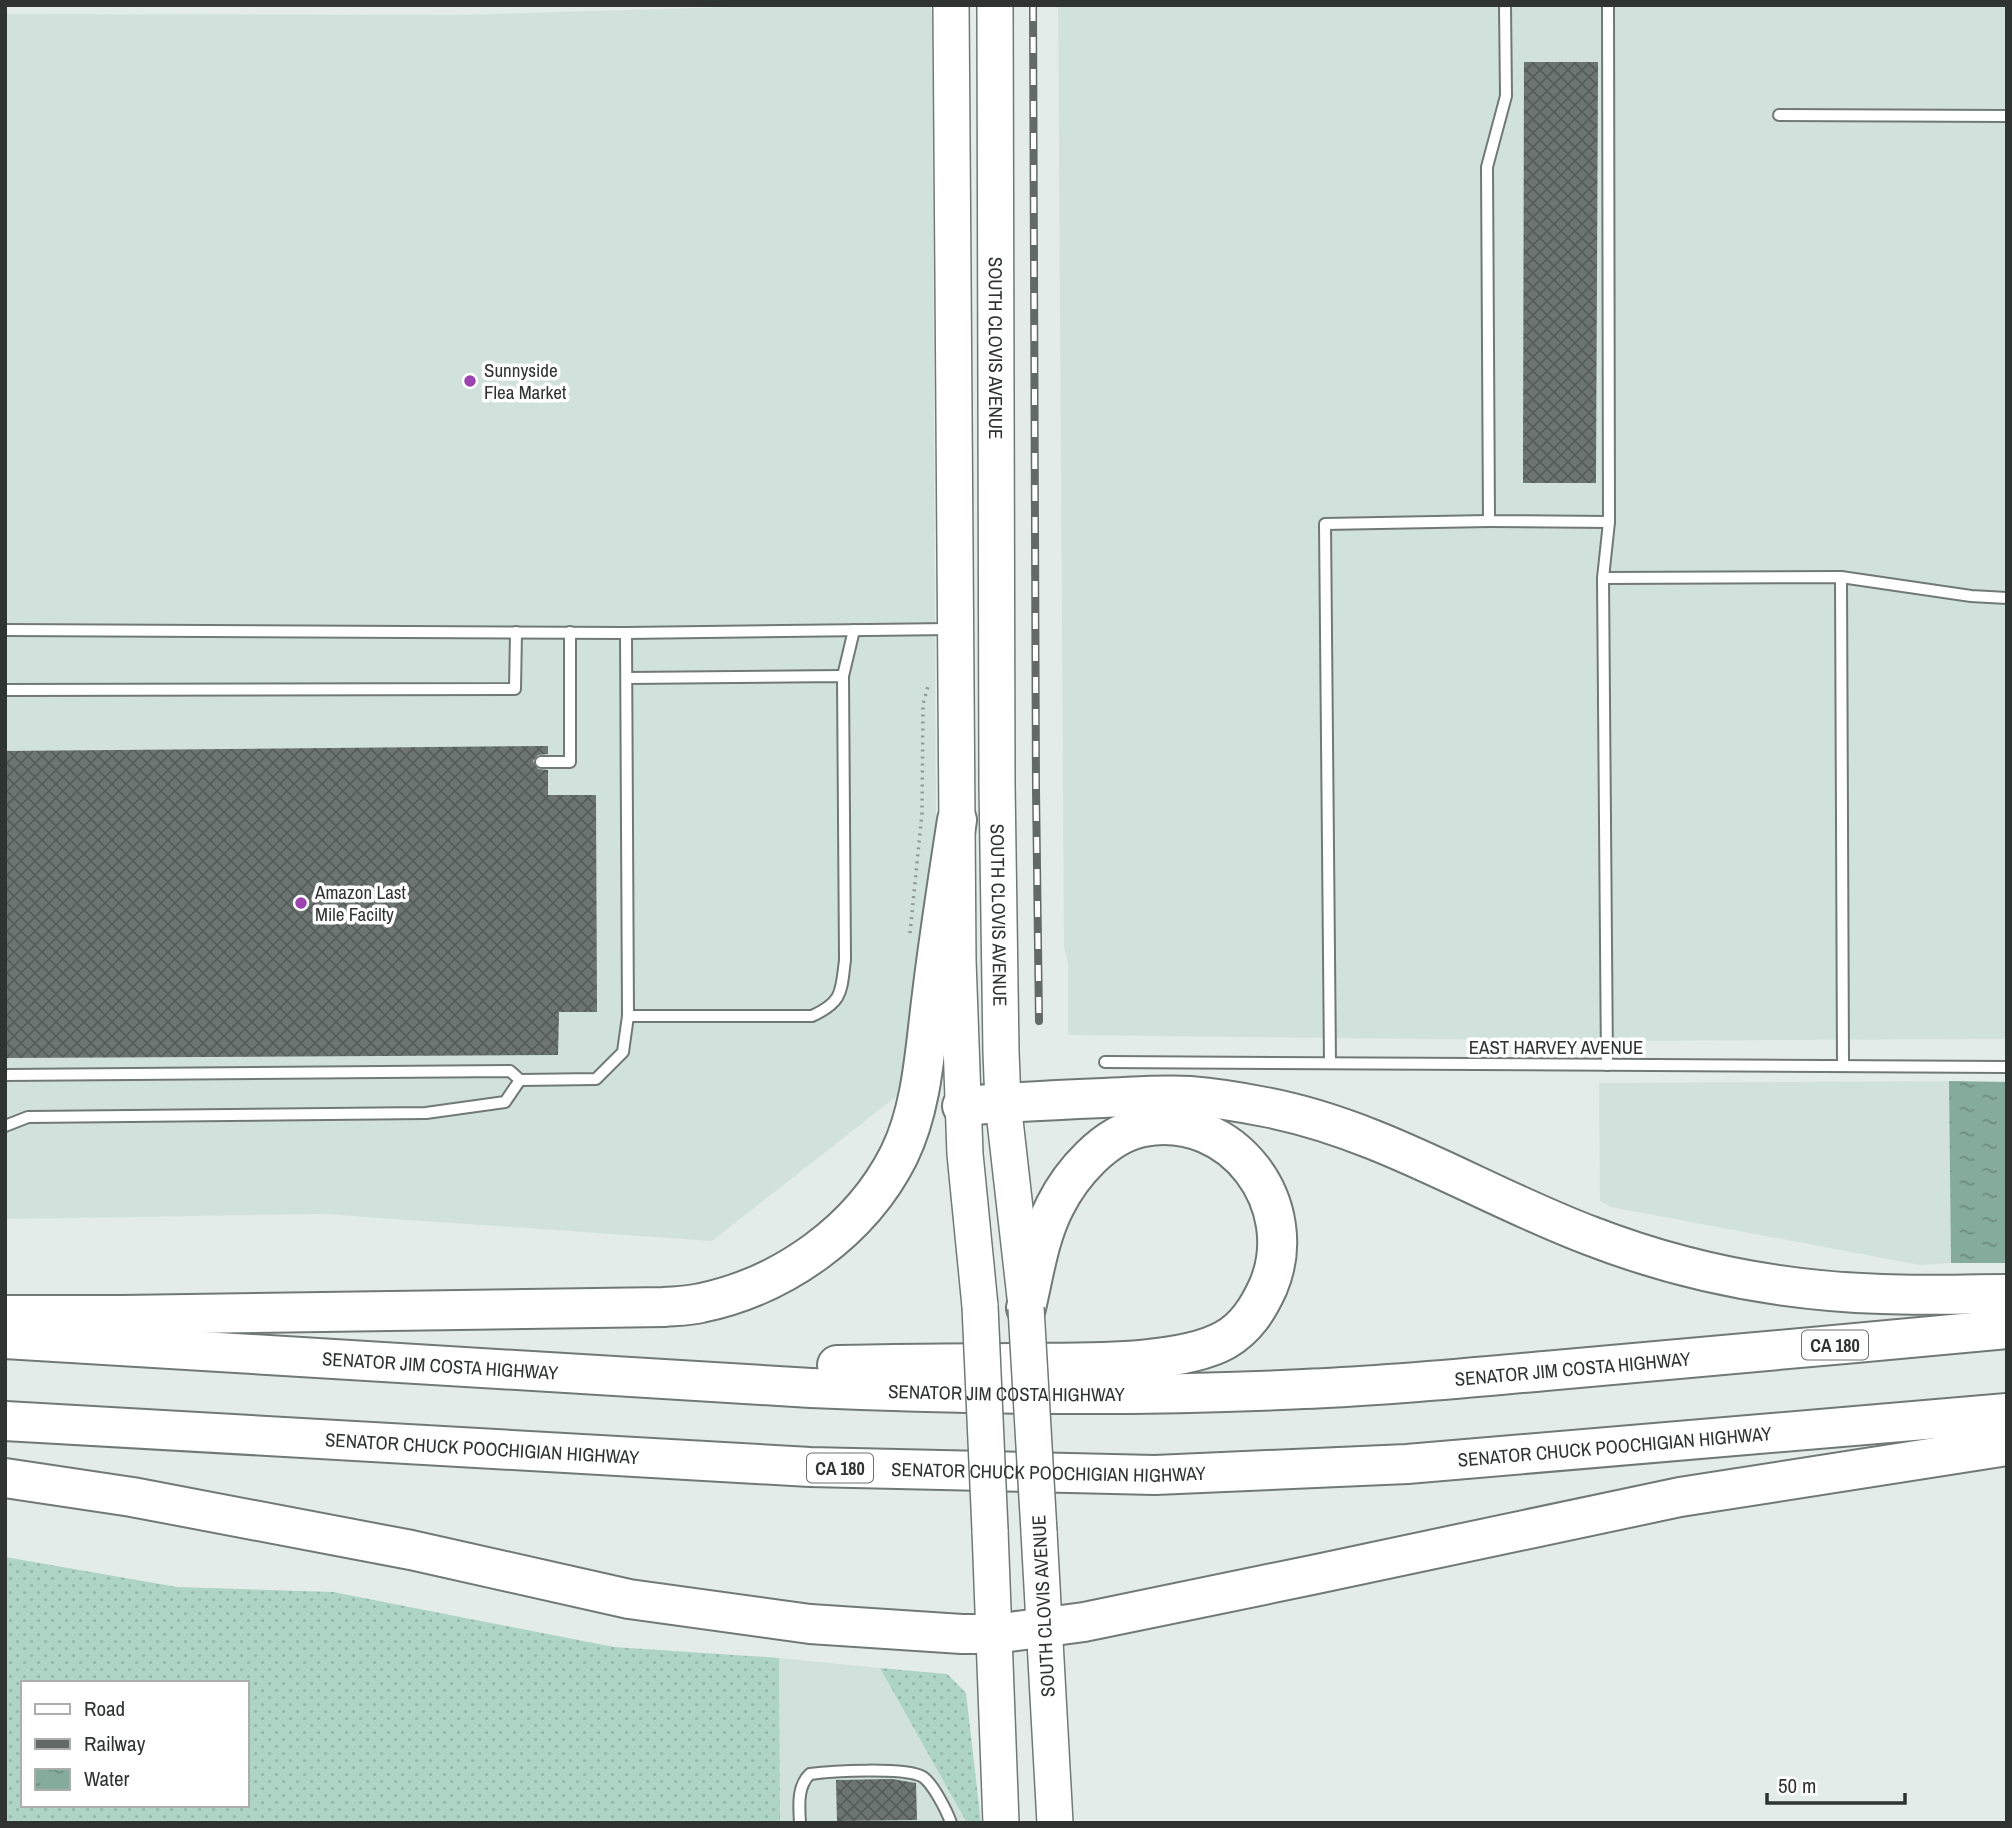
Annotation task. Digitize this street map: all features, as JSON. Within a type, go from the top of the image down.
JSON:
[{"type":"highway","points":[[5,1315],[664,1307],[698,1304],[727,1297],[778,1276],[807,1259],[846,1225],[880,1184],[902,1145],[922,1076],[957,820]]},
{"type":"highway","points":[[962,1106],[1188,1096],[1265,1107],[1336,1125],[1591,1237],[1692,1269],[1736,1278],[1843,1292],[2007,1294]]},
{"type":"highway","points":[[481,1368],[1084,1362],[1152,1358],[1207,1348],[1226,1339],[1257,1311],[1272,1276],[1278,1233],[1275,1214],[1267,1193],[1244,1160],[1211,1137],[1191,1129],[1167,1126],[1141,1127],[1123,1135],[1086,1161],[1063,1190],[1045,1230],[1026,1308]]},
{"type":"highway","name":"SENATOR JIM COSTA HIGHWAY","points":[[5,1339],[797,1387],[927,1393],[1164,1394],[1414,1382],[2007,1329]]},
{"type":"highway","name":"SENATOR CHUCK POOCHIGIAN HIGHWAY","points":[[5,1421],[810,1467],[1155,1475],[1407,1464],[2007,1413]]},
{"type":"highway","points":[[5,1478],[145,1500],[411,1550],[629,1598],[810,1624],[905,1632],[994,1634],[1045,1628],[1286,1581],[1681,1497],[2007,1446]]},
{"type":"main road","points":[[951,5],[958,960],[962,1106],[980,1306],[1001,1823]]},
{"type":"main road","name":"SOUTH CLOVIS AVENUE","points":[[995,5],[999,919],[1003,1103],[1026,1308],[1055,1823]]},
{"type":"main road","points":[[956,629],[970,638],[976,648],[980,827],[999,919]]},
{"type":"lane","points":[[1489,522],[1487,167],[1506,96],[1505,5]]},
{"type":"lane","points":[[1607,1065],[1603,578],[1609,522],[1608,5]]},
{"type":"lane","points":[[1779,115],[2007,116]]},
{"type":"lane","points":[[1330,1063],[1325,524],[1609,522]]},
{"type":"lane","points":[[1603,578],[1841,577],[1970,596],[2007,598]]},
{"type":"lane","points":[[1841,577],[1843,1066]]},
{"type":"lane","points":[[5,630],[626,633],[956,629]]},
{"type":"lane","points":[[628,1016],[812,1016],[828,1008],[841,991],[845,960],[844,676],[854,630]]},
{"type":"lane","points":[[5,690],[515,689],[516,632]]},
{"type":"lane","points":[[541,762],[570,762],[569,632]]},
{"type":"lane","points":[[5,1075],[510,1071],[520,1080],[596,1079],[622,1052],[628,1016],[626,633]]},
{"type":"lane","points":[[627,677],[844,676]]},
{"type":"lane","name":"EAST HARVEY AVENUE","points":[[1105,1062],[2007,1067]]},
{"type":"lane","points":[[5,1126],[28,1117],[426,1113],[505,1102],[520,1080]]},
{"type":"lane","points":[[800,1823],[799,1804],[803,1780],[810,1774],[896,1772],[915,1774],[925,1779],[948,1813],[951,1823]]},
{"type":"path","points":[[908,944],[922,813],[923,704],[931,677]]},
{"type":"shaded area","points":[[796,5],[927,5],[932,12],[936,825],[902,1092],[712,1241],[323,1214],[5,1219],[5,14],[457,15]]},
{"type":"shaded area","points":[[1058,5],[2007,5],[2007,1039],[1599,1041],[1068,1035],[1068,964],[1064,946]]},
{"type":"shaded area","points":[[1949,1081],[1951,1263],[1920,1265],[1611,1207],[1600,1201],[1599,1083]]},
{"type":"shaded area","points":[[5,1557],[177,1587],[333,1592],[614,1647],[779,1658],[780,1823],[5,1823]]},
{"type":"shaded area","points":[[779,1658],[880,1668],[967,1823],[780,1823]]},
{"type":"shaded area","points":[[880,1668],[947,1674],[966,1693],[981,1823],[967,1823]]},
{"type":"water","points":[[1949,1081],[2007,1082],[2007,1263],[1951,1263]]},
{"type":"building","points":[[1524,62],[1598,62],[1596,483],[1523,483]]},
{"type":"building","name":"Amazon Last Mile Facilty","points":[[548,746],[548,754],[538,755],[533,761],[538,769],[548,770],[548,795],[596,795],[597,1012],[559,1012],[558,1055],[5,1058],[5,751]]},
{"type":"building","points":[[892,1779],[916,1783],[917,1820],[837,1821],[836,1780]]},
{"type":"railway","points":[[1033,5],[1039,1021]]},
{"type":"place","name":"Sunnyside Flea Market","points":[[470,381]]},
{"type":"place","name":"Amazon Last Mile Facilty","points":[[301,903]]}]
